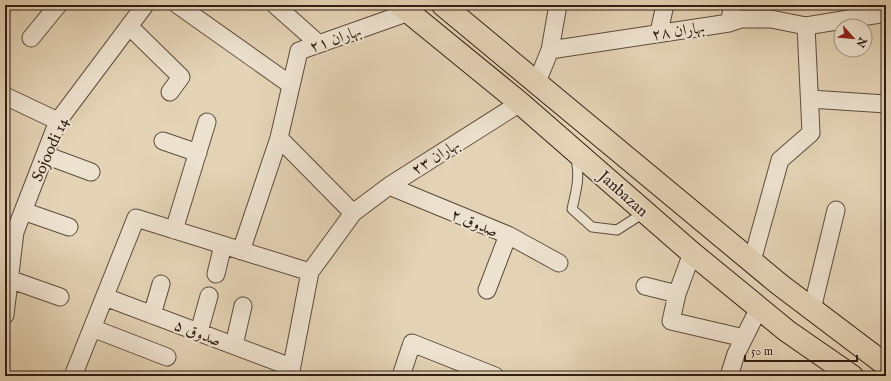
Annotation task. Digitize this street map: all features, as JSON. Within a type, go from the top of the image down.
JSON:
[{"type":"highway","name":"Janbazan","points":[[444,5],[752,261],[886,365]]},
{"type":"highway","name":"Janbazan","points":[[405,9],[520,103],[692,253],[787,331],[852,376]]},
{"type":"street","name":"Sojoodi 14","points":[[5,315],[9,279],[10,230],[23,211],[58,121],[145,5]]},
{"type":"street","points":[[178,5],[291,85]]},
{"type":"street","points":[[275,5],[319,44]]},
{"type":"street","points":[[537,82],[550,50],[558,5]]},
{"type":"street","points":[[659,32],[664,5]]},
{"type":"street","points":[[729,23],[733,5]]},
{"type":"street","points":[[31,38],[50,8]]},
{"type":"street","name":"بهاران ۲۱","points":[[241,251],[279,138],[299,51],[405,9]]},
{"type":"street","points":[[752,261],[780,160],[811,133],[806,26],[886,13]]},
{"type":"street","name":"بهاران ۲۸","points":[[550,50],[659,32],[729,23],[741,19],[771,19],[806,26]]},
{"type":"street","points":[[129,26],[181,77],[170,92]]},
{"type":"street","points":[[5,96],[58,121]]},
{"type":"street","points":[[810,99],[886,104]]},
{"type":"street","name":"بهاران ۲۳","points":[[310,272],[353,213],[389,186],[520,103]]},
{"type":"street","points":[[174,230],[207,122]]},
{"type":"street","points":[[279,138],[353,213]]},
{"type":"street","points":[[163,141],[198,153]]},
{"type":"street","points":[[44,154],[91,172]]},
{"type":"street","name":"صدوق ۲","points":[[389,186],[508,235],[559,263]]},
{"type":"street","points":[[812,309],[836,210]]},
{"type":"street","points":[[23,211],[69,227]]},
{"type":"street","points":[[73,376],[136,218],[310,272],[290,371]]},
{"type":"street","points":[[487,290],[508,235]]},
{"type":"street","points":[[216,274],[223,245]]},
{"type":"street","points":[[692,253],[677,294],[671,321],[744,338]]},
{"type":"street","points":[[9,279],[60,297]]},
{"type":"street","points":[[152,315],[161,284]]},
{"type":"street","points":[[645,286],[677,294]]},
{"type":"street","points":[[199,332],[209,296]]},
{"type":"street","name":"صدوق ۵","points":[[105,297],[234,345],[290,371]]},
{"type":"street","points":[[234,345],[243,306]]},
{"type":"street","points":[[729,376],[736,354],[759,308]]},
{"type":"street","points":[[92,328],[167,357]]},
{"type":"street","points":[[401,376],[412,343],[495,376]]},
{"type":"lane","points":[[573,148],[578,163],[578,184],[572,209],[577,214],[592,226],[617,230],[646,212]]}]
